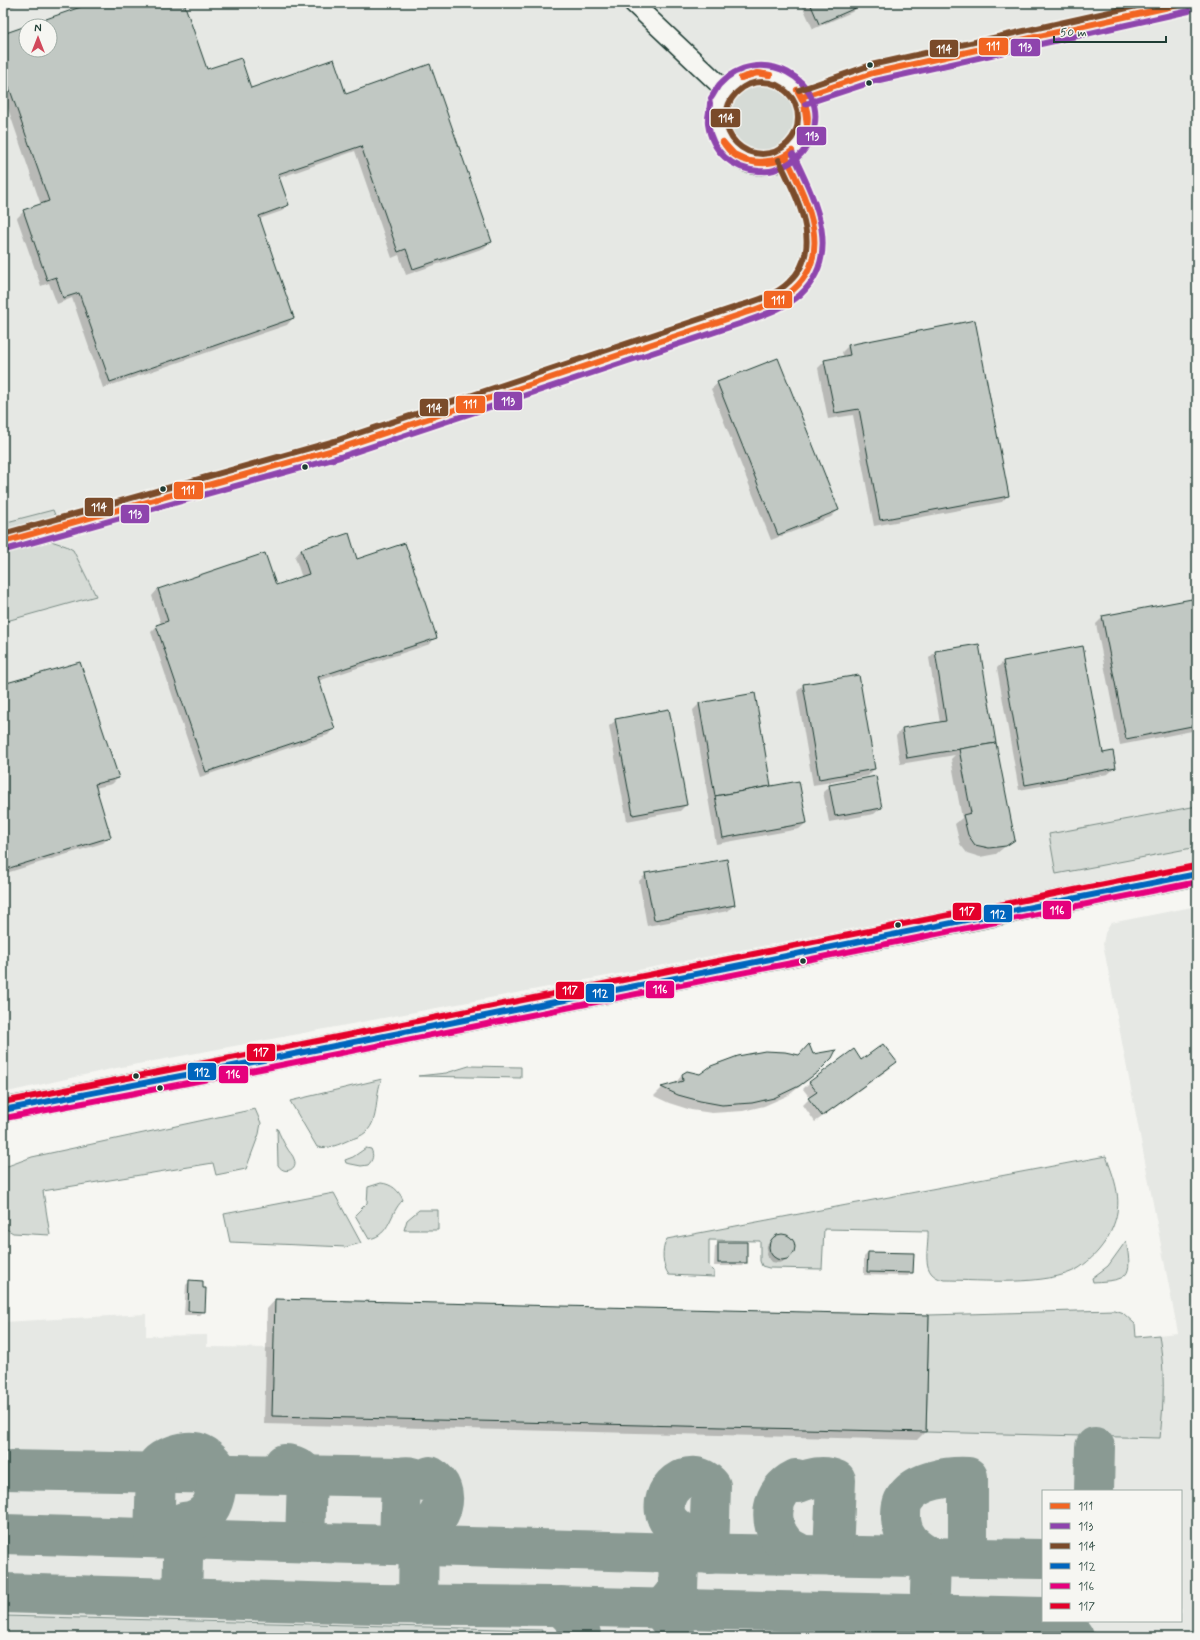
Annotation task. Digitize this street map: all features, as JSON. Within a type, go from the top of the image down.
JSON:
[{"type":"main road","points":[[3,1110],[274,1058],[1197,874]]},
{"type":"street","points":[[633,3],[725,90]]},
{"type":"street","points":[[802,97],[873,73],[1188,3]]},
{"type":"street","points":[[766,73],[780,77],[793,85],[802,97],[807,110],[807,124],[804,137],[796,148],[786,157],[773,163],[759,164],[745,161],[733,154],[723,144],[717,131],[716,117],[718,103],[725,90],[736,80],[750,74],[766,73]]},
{"type":"street","points":[[3,542],[338,449],[742,314],[781,298],[798,285],[809,270],[814,256],[815,241],[812,217],[802,190],[786,157]]},
{"type":"shaded area","points":[[3,3],[1197,3],[1197,861],[618,974],[111,1069],[3,1093]]},
{"type":"shaded area","points":[[760,82],[780,88],[790,98],[796,118],[790,138],[780,148],[760,154],[740,148],[730,138],[724,118],[730,98],[740,88]]},
{"type":"shaded area","points":[[53,510],[57,520],[3,535],[3,523]]},
{"type":"shaded area","points":[[51,541],[73,550],[96,596],[3,622],[3,554]]},
{"type":"shaded area","points":[[1197,806],[1197,847],[1056,874],[1049,834]]},
{"type":"shaded area","points":[[1197,906],[1197,1637],[3,1637],[3,1322],[146,1314],[146,1336],[207,1335],[207,1347],[273,1348],[275,1299],[929,1315],[1114,1310],[1123,1313],[1135,1324],[1136,1337],[1178,1333],[1103,944],[1105,933],[1111,923]]},
{"type":"shaded area","points":[[469,1066],[521,1067],[521,1078],[418,1076],[446,1073]]},
{"type":"shaded area","points":[[382,1079],[378,1092],[375,1114],[370,1127],[360,1136],[333,1146],[317,1147],[290,1101]]},
{"type":"shaded area","points":[[255,1109],[261,1123],[259,1134],[246,1169],[216,1175],[213,1163],[43,1191],[50,1235],[13,1233],[3,1227],[3,1169],[5,1167],[32,1157]]},
{"type":"shaded area","points":[[277,1128],[284,1143],[293,1156],[295,1163],[293,1168],[287,1171],[278,1165]]},
{"type":"shaded area","points":[[366,1148],[371,1149],[373,1155],[368,1165],[361,1166],[346,1163],[345,1160],[353,1157]]},
{"type":"shaded area","points":[[1106,1156],[1118,1196],[1118,1206],[1113,1226],[1108,1237],[1095,1254],[1079,1268],[1066,1274],[1050,1278],[1013,1281],[944,1280],[931,1273],[928,1267],[928,1231],[824,1229],[822,1269],[769,1268],[762,1266],[760,1261],[760,1241],[709,1240],[709,1266],[714,1271],[714,1277],[669,1275],[665,1267],[663,1252],[667,1239]]},
{"type":"shaded area","points":[[381,1183],[394,1188],[403,1200],[398,1205],[382,1233],[369,1239],[355,1215],[367,1203],[368,1187]]},
{"type":"shaded area","points":[[334,1193],[361,1243],[346,1247],[230,1242],[224,1214]]},
{"type":"shaded area","points":[[419,1210],[438,1210],[438,1230],[404,1230],[407,1220]]},
{"type":"shaded area","points":[[1126,1241],[1129,1263],[1126,1275],[1114,1280],[1093,1282],[1092,1278],[1108,1266]]},
{"type":"shaded area","points":[[1114,1310],[1123,1313],[1135,1324],[1136,1337],[1159,1335],[1163,1386],[1160,1438],[926,1432],[929,1315]]},
{"type":"shaded area","points":[[3,1616],[542,1630],[541,1637],[3,1637]]},
{"type":"building","points":[[3,3],[14,3],[3,7]]},
{"type":"building","points":[[92,3],[184,3],[207,69],[241,58],[251,88],[334,59],[346,94],[430,64],[492,242],[413,269],[406,249],[398,252],[361,146],[278,174],[289,205],[259,216],[294,318],[110,382],[79,293],[63,298],[56,277],[47,280],[23,210],[49,201],[3,70],[3,34],[18,29],[18,58],[58,58],[58,18],[49,18]]},
{"type":"building","points":[[810,3],[859,3],[860,6],[819,24]]},
{"type":"building","points":[[975,320],[1009,496],[880,520],[859,409],[835,413],[824,360],[850,355],[848,345]]},
{"type":"building","points":[[778,358],[839,510],[778,535],[717,382]]},
{"type":"building","points":[[349,533],[357,559],[405,543],[437,638],[318,677],[335,729],[206,772],[156,625],[168,621],[158,589],[265,553],[276,585],[309,574],[301,549]]},
{"type":"building","points":[[1197,598],[1197,725],[1126,739],[1102,616]]},
{"type":"building","points":[[979,644],[996,743],[907,758],[902,728],[946,721],[935,651]]},
{"type":"building","points":[[1083,646],[1103,753],[1113,751],[1116,768],[1025,785],[1003,661]]},
{"type":"building","points":[[80,662],[119,778],[95,784],[111,837],[3,870],[3,684]]},
{"type":"building","points":[[859,675],[875,769],[819,779],[803,684]]},
{"type":"building","points":[[755,693],[771,786],[715,796],[699,703]]},
{"type":"building","points":[[669,709],[687,805],[633,815],[615,719]]},
{"type":"building","points":[[996,743],[1015,840],[1006,846],[989,848],[975,845],[968,835],[963,815],[971,813],[959,749]]},
{"type":"building","points":[[876,776],[882,808],[835,816],[829,785]]},
{"type":"building","points":[[799,781],[807,823],[723,838],[715,796]]},
{"type":"building","points":[[727,859],[735,905],[654,920],[645,873]]},
{"type":"building","points":[[809,1044],[813,1054],[836,1050],[832,1058],[818,1072],[799,1086],[774,1098],[752,1103],[722,1105],[678,1095],[661,1087],[683,1081],[682,1074],[687,1071],[700,1074],[711,1066],[738,1056],[765,1051],[785,1052],[799,1055]]},
{"type":"building","points":[[883,1044],[897,1062],[822,1116],[808,1098],[817,1092],[809,1082],[854,1049],[861,1060]]},
{"type":"building","points":[[782,1234],[791,1238],[795,1247],[791,1256],[782,1260],[773,1256],[769,1247],[773,1238]]},
{"type":"building","points":[[718,1242],[747,1242],[747,1263],[718,1263]]},
{"type":"building","points":[[868,1252],[914,1253],[913,1273],[867,1272]]},
{"type":"building","points":[[189,1280],[203,1281],[203,1288],[206,1288],[205,1312],[188,1311]]},
{"type":"building","points":[[275,1299],[929,1315],[926,1432],[272,1416]]},
{"type":"taxiway","points":[[1094,1490],[1095,1447]]},
{"type":"taxiway","points":[[154,1536],[156,1472],[158,1464],[161,1461],[185,1452],[204,1455],[217,1468],[215,1496],[212,1504],[202,1516],[194,1520],[184,1522],[182,1598]]},
{"type":"taxiway","points":[[284,1464],[297,1467],[307,1476],[305,1542]]},
{"type":"taxiway","points":[[3,1470],[401,1477]]},
{"type":"taxiway","points":[[399,1545],[401,1477],[404,1476],[425,1481],[430,1476],[437,1482],[442,1490],[443,1498],[439,1514],[434,1521],[419,1531],[418,1605]]},
{"type":"taxiway","points":[[676,1637],[673,1625],[660,1608],[667,1603],[678,1590],[680,1532],[668,1520],[665,1508],[666,1498],[670,1489],[677,1482],[685,1478],[694,1477],[703,1479],[711,1486],[709,1554]]},
{"type":"taxiway","points":[[802,1555],[786,1545],[778,1535],[773,1517],[776,1499],[781,1491],[796,1479],[798,1483],[812,1478],[826,1477],[836,1480],[833,1556]]},
{"type":"taxiway","points":[[930,1592],[931,1557],[919,1550],[910,1542],[906,1537],[902,1525],[902,1504],[904,1499],[911,1491],[934,1480],[952,1477],[968,1477],[968,1557]]},
{"type":"taxiway","points":[[3,1534],[680,1553],[1042,1559]]},
{"type":"taxiway","points":[[3,1593],[377,1604],[550,1606],[1042,1617]]},
{"type":"taxiway","points":[[561,1606],[577,1623],[581,1632],[581,1637]]},
{"type":"taxiway","points":[[1059,1622],[1066,1627],[1074,1637]]},
{"type":"transit line","name":"114","points":[[799,90],[871,65],[1150,3]]},
{"type":"transit line","name":"111","points":[[802,97],[873,73],[1187,3]]},
{"type":"transit line","name":"113","points":[[805,104],[875,81],[1189,11]]},
{"type":"transit line","name":"113","points":[[710,103],[708,124],[714,143],[719,151],[732,163],[749,170],[772,171],[793,161],[806,148],[812,135],[815,115],[811,97],[802,83],[788,72],[771,67],[753,66],[735,72],[719,85],[711,98]]},
{"type":"transit line","name":"111","points":[[741,78],[757,73],[770,75]]},
{"type":"transit line","name":"111","points":[[741,78],[757,73],[770,75]]},
{"type":"transit line","name":"114","points":[[755,82],[769,82],[776,84],[788,92],[796,104],[798,118],[796,132],[788,144],[776,152],[769,154],[755,154],[748,152],[736,144],[728,132],[726,125],[726,111],[728,104],[736,92],[748,84],[755,82]]},
{"type":"transit line","name":"111","points":[[797,90],[806,107],[808,117],[807,126]]},
{"type":"transit line","name":"111","points":[[797,90],[804,103],[807,126]]},
{"type":"transit line","name":"111","points":[[723,142],[734,154],[749,161]]},
{"type":"transit line","name":"111","points":[[723,142],[734,154],[741,159],[749,161]]},
{"type":"transit line","name":"111","points":[[749,161],[761,162],[777,159],[792,151]]},
{"type":"transit line","name":"111","points":[[749,161],[761,163],[778,161],[792,151]]},
{"type":"transit line","name":"113","points":[[5,550],[340,457],[745,322],[781,307],[800,295],[813,279],[820,262],[823,244],[821,226],[816,207],[793,154]]},
{"type":"transit line","name":"111","points":[[3,542],[337,449],[742,314],[776,301],[794,289],[806,274],[813,258],[814,242],[808,207],[786,157]]},
{"type":"transit line","name":"114","points":[[3,534],[335,441],[766,297],[784,287],[800,269],[805,254],[807,238],[799,206],[779,160]]},
{"type":"transit line","name":"117","points":[[3,1102],[272,1050],[1195,866]]},
{"type":"transit line","name":"112","points":[[3,1110],[274,1058],[1197,874]]},
{"type":"transit line","name":"116","points":[[5,1118],[276,1066],[1197,882]]}]
